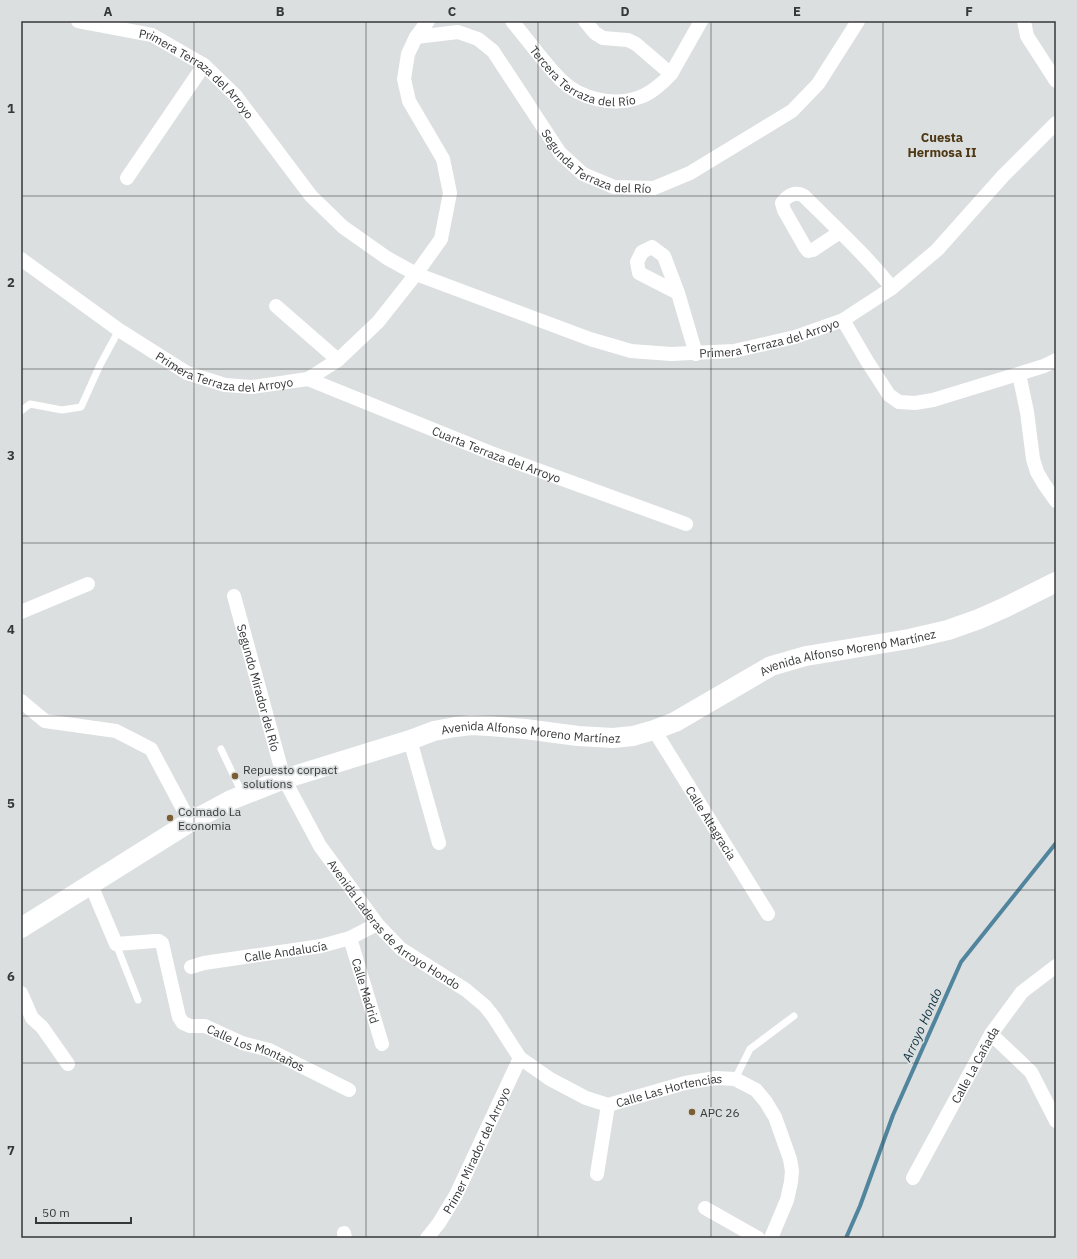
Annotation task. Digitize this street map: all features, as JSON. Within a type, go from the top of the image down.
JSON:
[{"type":"main road","name":"Avenida Alfonso Moreno Martínez","points":[[21,928],[190,822],[242,796],[284,779],[410,740],[434,731],[471,725],[525,729],[578,736],[613,738],[633,736],[675,722],[771,666],[806,656],[909,639],[948,630],[979,619],[1006,607],[1056,582]]},
{"type":"street","name":"Primera Terraza del Arroyo","points":[[78,21],[152,35],[204,65],[235,95],[311,196],[343,227],[387,258],[416,274],[590,339],[631,351],[671,354],[734,351],[795,337],[843,320],[892,288],[937,250],[1003,176],[1056,123]]},
{"type":"street","points":[[416,274],[441,239],[450,193],[443,159],[409,101],[404,79],[408,54],[416,37],[428,21]]},
{"type":"street","name":"Tercera Terraza del Río","points":[[512,21],[561,80],[586,97],[613,102],[640,97],[664,82],[671,74],[701,21]]},
{"type":"street","points":[[585,21],[595,33],[602,38],[628,40],[636,44],[671,74]]},
{"type":"street","name":"Segunda Terraza del Río","points":[[416,37],[458,32],[478,39],[493,51],[560,153],[583,174],[614,187],[654,188],[690,173],[792,111],[818,84],[858,21]]},
{"type":"street","points":[[1024,21],[1027,36],[1056,81]]},
{"type":"street","points":[[127,178],[204,65]]},
{"type":"street","points":[[840,232],[882,275],[892,288]]},
{"type":"street","name":"Primera Terraza del Arroyo","points":[[21,260],[119,330],[186,373],[225,385],[252,387],[308,379],[338,360],[378,322],[416,274]]},
{"type":"street","points":[[678,293],[696,354]]},
{"type":"street","points":[[276,306],[338,360]]},
{"type":"street","points":[[843,320],[866,361],[889,395],[899,402],[915,403],[933,400],[1044,366],[1056,360]]},
{"type":"street","points":[[1018,374],[1027,412],[1033,459],[1037,472],[1056,501]]},
{"type":"street","name":"Cuarta Terraza del Arroyo","points":[[308,379],[491,453],[686,524]]},
{"type":"street","points":[[21,612],[88,584]]},
{"type":"street","name":"Segundo Mirador del Río","points":[[234,596],[284,779]]},
{"type":"street","points":[[21,701],[45,721],[116,731],[151,749],[190,822]]},
{"type":"street","name":"Calle Altagracia","points":[[654,730],[768,914]]},
{"type":"street","points":[[410,740],[439,843]]},
{"type":"street","name":"Avenida Laderas de Arroyo Hondo","points":[[284,779],[320,846],[377,924],[401,949],[466,990],[485,1006],[520,1058]]},
{"type":"street","points":[[91,885],[116,944]]},
{"type":"street","name":"Calle Andalucía","points":[[191,967],[204,963],[321,946],[350,938],[377,924]]},
{"type":"street","name":"Calle Madrid","points":[[350,938],[382,1044]]},
{"type":"street","name":"Calle Los Montaños","points":[[116,944],[155,941],[162,943],[179,1017],[183,1023],[190,1026],[205,1026],[242,1044],[269,1050],[349,1090]]},
{"type":"street","name":"Calle La Cañada","points":[[913,1178],[992,1034],[1022,992],[1056,966]]},
{"type":"street","points":[[21,993],[32,1018],[42,1026],[68,1064]]},
{"type":"street","points":[[992,1034],[1031,1072],[1056,1121]]},
{"type":"street","name":"Calle Las Hortencias","points":[[520,1058],[550,1079],[566,1088],[586,1098],[608,1105],[685,1083],[716,1078],[735,1079]]},
{"type":"street","name":"Primer Mirador del Arroyo","points":[[427,1238],[439,1223],[456,1195],[520,1058]]},
{"type":"street","points":[[735,1079],[756,1090],[766,1102],[775,1117],[790,1159],[792,1171],[789,1192],[771,1238]]},
{"type":"street","points":[[597,1174],[608,1105]]},
{"type":"street","points":[[705,1208],[758,1238]]},
{"type":"lane","points":[[21,411],[30,404],[62,410],[81,407],[100,365],[119,330]]},
{"type":"lane","points":[[221,749],[242,796]]},
{"type":"lane","points":[[116,944],[138,1000]]},
{"type":"lane","points":[[735,1079],[750,1049],[794,1016]]},
{"type":"waterway","name":"Arroyo Hondo","points":[[846,1238],[860,1206],[893,1115],[961,962],[1056,843]]},
{"type":"place","name":"Repuesto corpact solutions","points":[[235,776]]},
{"type":"place","name":"Colmado La Economia","points":[[170,818]]},
{"type":"place","name":"APC 26","points":[[692,1112]]},
{"type":"district","name":"Cuesta Hermosa II","points":[[942,144]]}]
